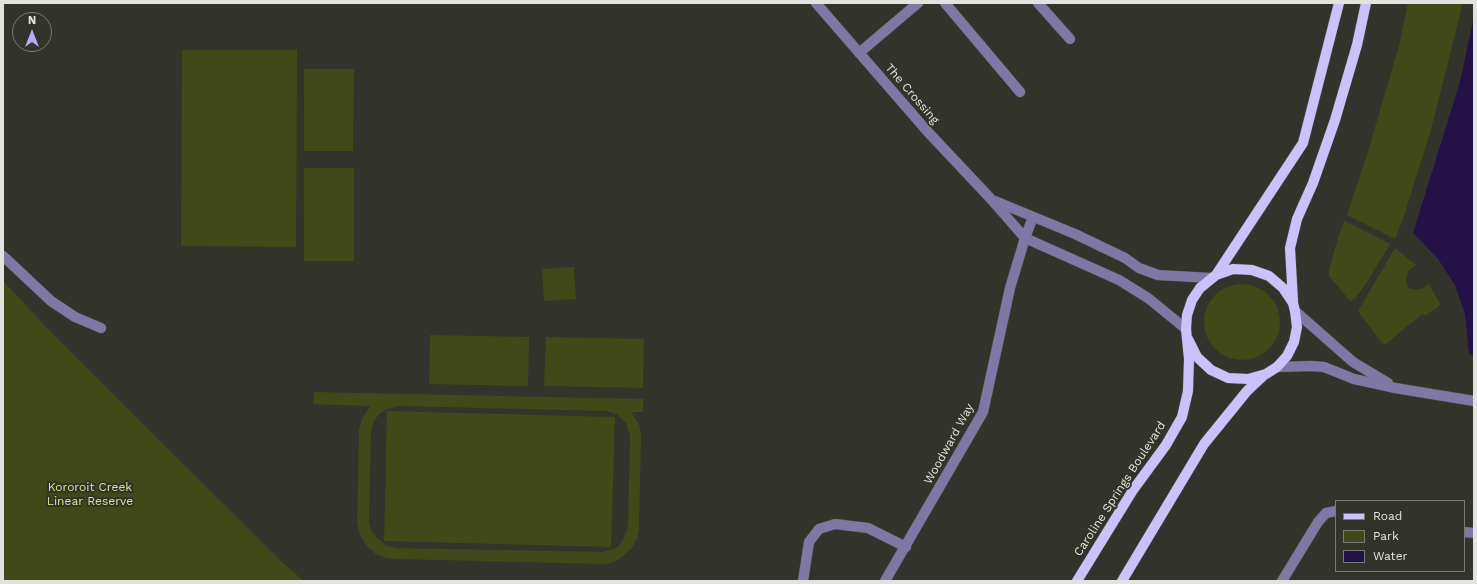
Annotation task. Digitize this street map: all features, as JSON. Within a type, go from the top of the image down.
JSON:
[{"type":"main road","points":[[1266,374],[1248,379],[1228,378],[1210,370],[1197,357],[1187,334],[1187,315],[1192,300],[1200,288],[1214,276],[1303,143],[1339,3]]},
{"type":"main road","points":[[1122,581],[1204,444],[1247,390],[1276,367],[1287,356],[1294,342],[1297,326],[1294,307],[1290,248],[1297,219],[1313,183],[1335,120],[1357,45],[1366,3]]},
{"type":"main road","points":[[1214,276],[1234,269],[1252,270],[1269,276],[1283,288],[1294,307]]},
{"type":"main road","name":"Caroline Springs Boulevard","points":[[1077,581],[1133,490],[1166,445],[1182,417],[1188,391],[1187,334]]},
{"type":"street","name":"The Crossing","points":[[816,3],[927,131],[991,199],[1025,238],[1119,280],[1148,298],[1187,334]]},
{"type":"street","points":[[859,53],[918,3]]},
{"type":"street","points":[[946,3],[1020,92]]},
{"type":"street","points":[[1038,3],[1070,39]]},
{"type":"street","name":"The Crossing","points":[[991,199],[1075,234],[1125,258],[1139,268],[1158,275],[1214,276]]},
{"type":"street","name":"Woodward Way","points":[[885,581],[983,412],[1010,288],[1033,217]]},
{"type":"street","points":[[3,256],[51,300],[75,317],[101,328]]},
{"type":"street","points":[[1294,307],[1353,362],[1394,388]]},
{"type":"street","points":[[1276,367],[1324,367],[1354,379],[1394,388],[1474,401]]},
{"type":"street","points":[[1282,581],[1318,522],[1326,513],[1335,512]]},
{"type":"street","points":[[803,581],[809,542],[820,529],[835,524],[868,528],[906,547]]},
{"type":"green space","points":[[1408,3],[1463,3],[1430,133],[1403,219],[1395,239],[1347,215],[1366,158],[1399,46]]},
{"type":"green space","points":[[182,50],[297,50],[296,247],[181,246]]},
{"type":"green space","points":[[304,69],[354,69],[353,151],[304,151]]},
{"type":"green space","points":[[304,168],[354,168],[354,261],[304,261]]},
{"type":"green space","points":[[1344,221],[1390,244],[1355,299],[1350,301],[1329,276],[1334,251]]},
{"type":"green space","points":[[1395,248],[1416,265],[1408,271],[1406,280],[1408,287],[1411,289],[1421,289],[1429,284],[1440,304],[1437,308],[1426,315],[1422,314],[1386,344],[1382,343],[1358,311]]},
{"type":"green space","points":[[574,267],[576,299],[544,301],[542,269]]},
{"type":"green space","name":"Kororoit Creek Linear Reserve","points":[[3,281],[51,332],[286,566],[304,581],[3,581]]},
{"type":"green space","points":[[1242,284],[1256,287],[1269,295],[1277,308],[1280,322],[1277,336],[1269,349],[1256,357],[1242,360],[1228,357],[1215,349],[1207,336],[1204,322],[1207,308],[1215,295],[1228,287]]},
{"type":"green space","points":[[430,335],[529,337],[528,386],[429,384]]},
{"type":"green space","points":[[546,337],[644,339],[643,388],[544,386]]},
{"type":"green space","points":[[314,392],[643,399],[643,412],[631,412],[639,424],[641,434],[639,529],[637,539],[631,549],[623,556],[614,562],[604,564],[396,559],[386,558],[376,554],[367,546],[360,535],[357,523],[359,430],[362,419],[370,406],[313,404]],"holes":[[[398,406],[607,411],[618,415],[626,423],[630,435],[628,527],[621,543],[614,549],[603,552],[397,548],[387,546],[378,539],[371,530],[369,522],[371,431],[374,421],[379,414],[388,409]]]},
{"type":"green space","points":[[387,411],[615,417],[611,547],[384,541]]},
{"type":"water","points":[[1474,16],[1474,355],[1469,354],[1465,314],[1455,285],[1438,259],[1413,233],[1460,82]]}]
